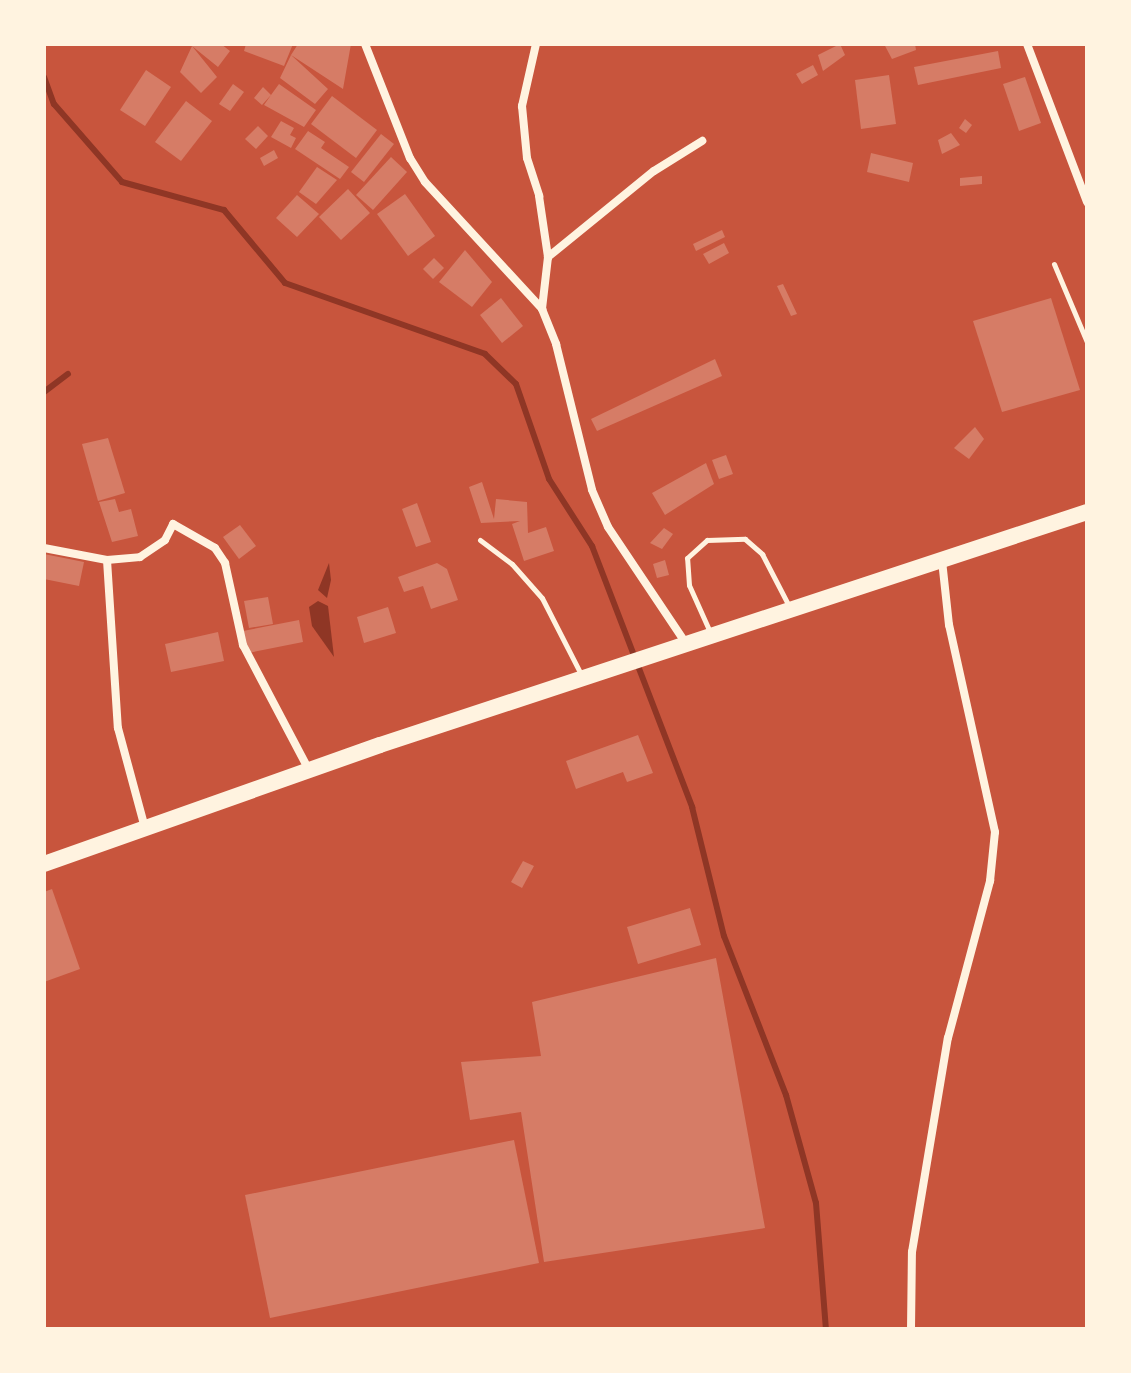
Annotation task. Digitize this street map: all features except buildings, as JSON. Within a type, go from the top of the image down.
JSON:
[{"type":"highway","points":[[44,864],[309,770],[1087,512]]},
{"type":"street","points":[[365,44],[410,158],[425,182],[542,309]]},
{"type":"street","points":[[536,44],[522,106],[527,158],[539,196],[548,257],[542,309],[603,515],[687,645]]},
{"type":"street","points":[[1027,44],[1087,202]]},
{"type":"street","points":[[548,257],[654,171],[702,141]]},
{"type":"street","points":[[44,548],[80,551],[107,560],[140,557],[165,540],[173,524],[215,548],[225,563],[243,645],[309,770]]},
{"type":"street","points":[[107,560],[118,728],[145,828]]},
{"type":"street","points":[[911,1329],[912,1252],[945,1053],[990,881],[995,832],[949,625],[942,561]]},
{"type":"lane","points":[[1054,264],[1087,342]]},
{"type":"lane","points":[[712,637],[689,585],[687,558],[707,540],[745,539],[762,554],[792,610]]},
{"type":"lane","points":[[480,540],[512,564],[542,598],[584,680]]},
{"type":"shaded area","points":[[329,563],[331,580],[327,598],[318,590]]},
{"type":"shaded area","points":[[318,601],[328,606],[334,657],[312,626],[309,607]]},
{"type":"waterway","points":[[44,77],[54,104],[122,182],[224,210],[285,283],[485,354],[516,384],[549,479],[592,546],[692,807],[724,936],[786,1095],[816,1203],[826,1329]]},
{"type":"waterway","points":[[44,392],[68,374]]}]
